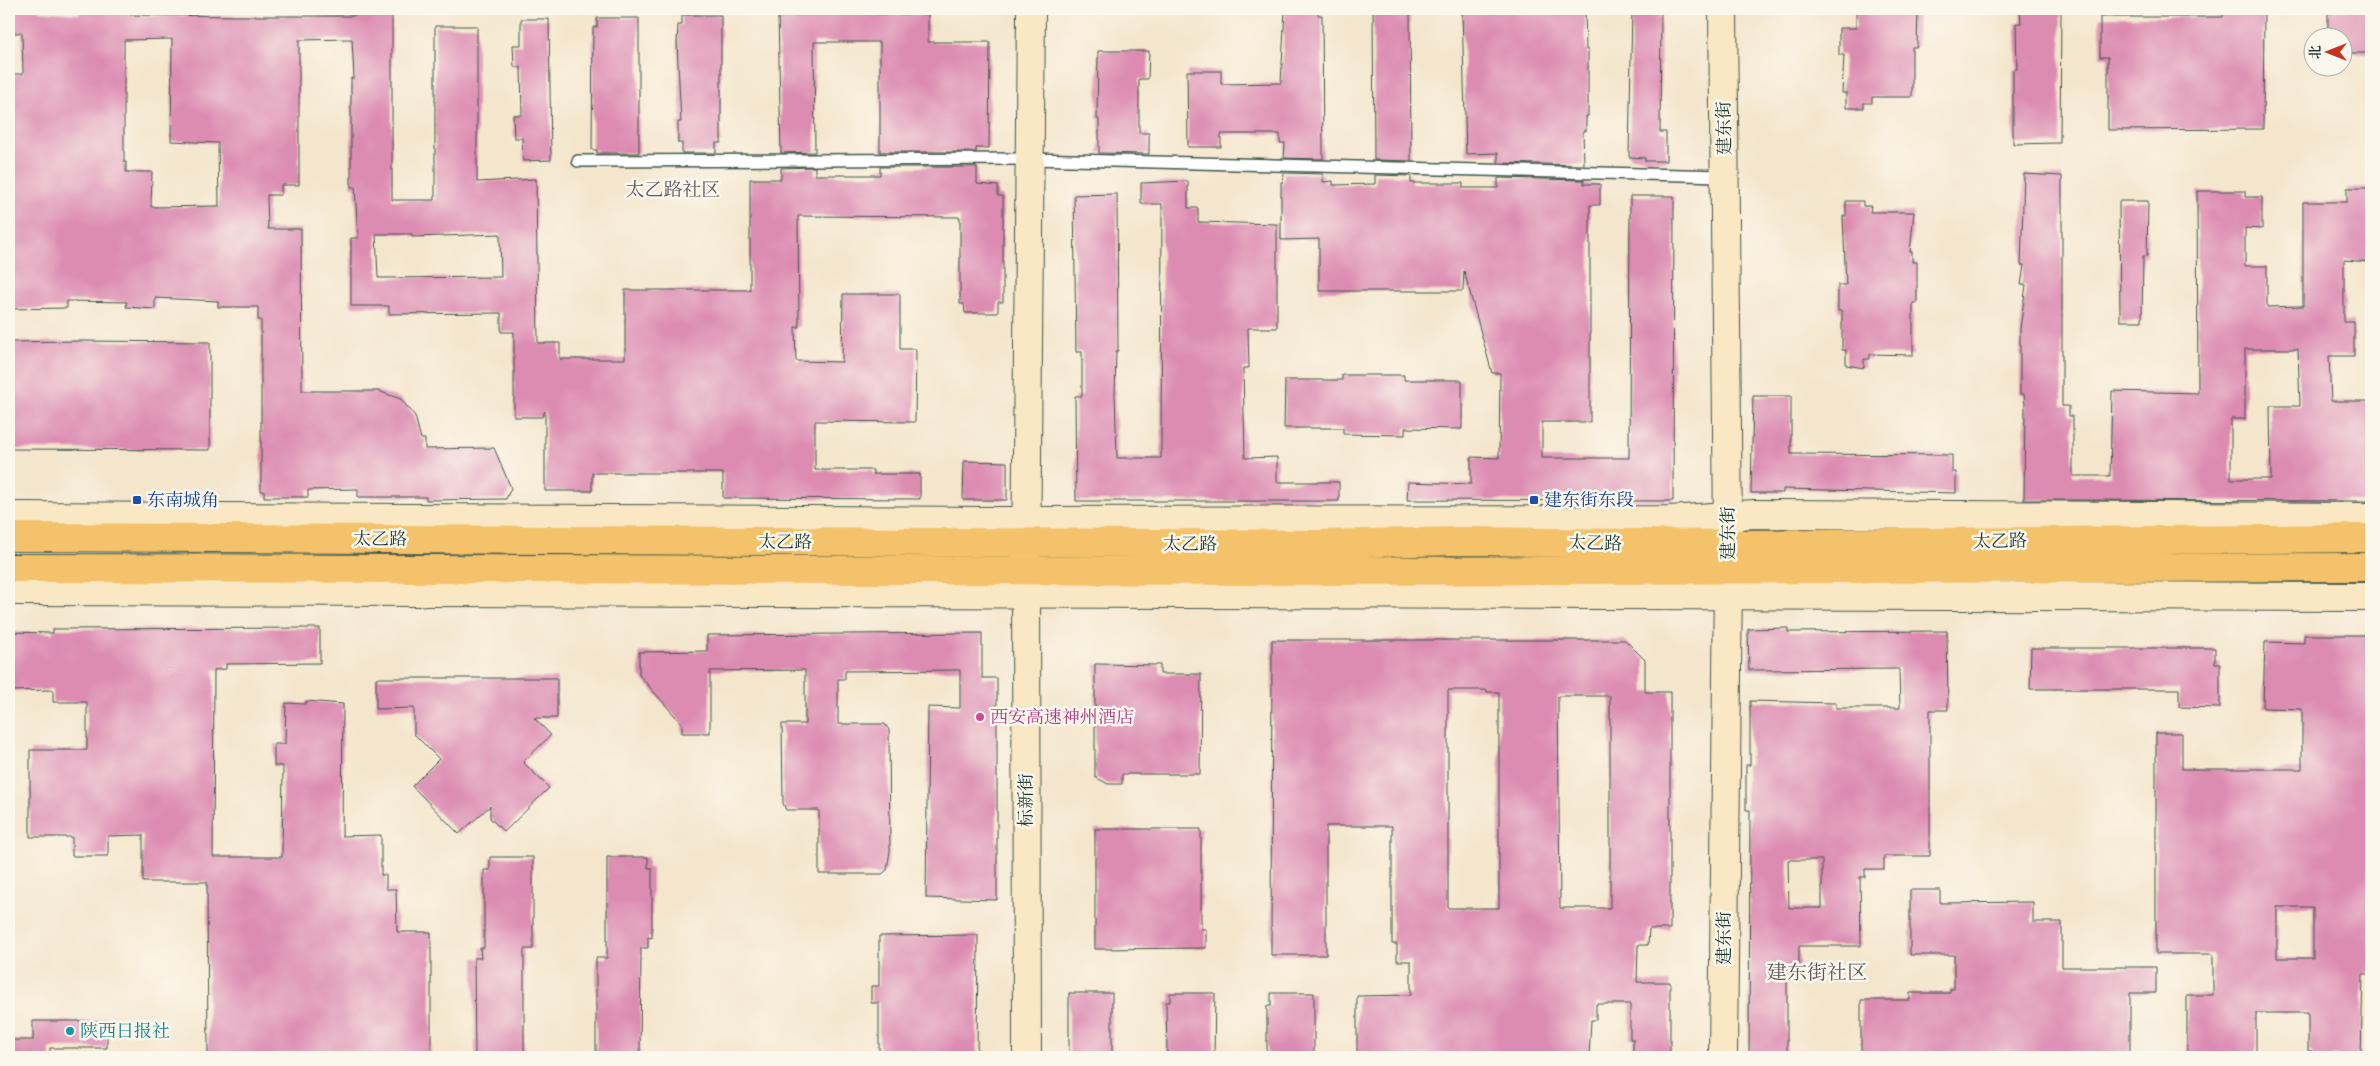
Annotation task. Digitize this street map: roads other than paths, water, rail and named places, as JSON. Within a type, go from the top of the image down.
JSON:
[{"type":"main road","name":"标新街","points":[[1027,1057],[1026,557],[1031,9]]},
{"type":"main road","name":"建东街","points":[[1722,9],[1728,516],[1723,1057]]},
{"type":"main road","points":[[9,591],[1026,557],[1774,514],[2371,517]]},
{"type":"main road","points":[[9,516],[1026,557],[1727,596],[2371,597]]},
{"type":"main road","name":"太乙路","points":[[9,537],[1026,557]]},
{"type":"main road","name":"太乙路","points":[[1728,556],[2371,538]]},
{"type":"main road","name":"太乙路","points":[[9,568],[1026,557],[1318,544],[1472,541],[1728,556],[2371,567]]},
{"type":"lane","points":[[578,161],[1030,159],[1724,176]]},
{"type":"place","name":"东南城角","points":[[137,500]]},
{"type":"place","name":"建东街东段","points":[[1534,500]]},
{"type":"place","name":"西安高速神州酒店","points":[[980,717]]},
{"type":"place","name":"陕西日报社","points":[[70,1031]]},
{"type":"district","name":"太乙路社区","points":[[673,189]]},
{"type":"district","name":"建东街社区","points":[[1817,972]]}]
